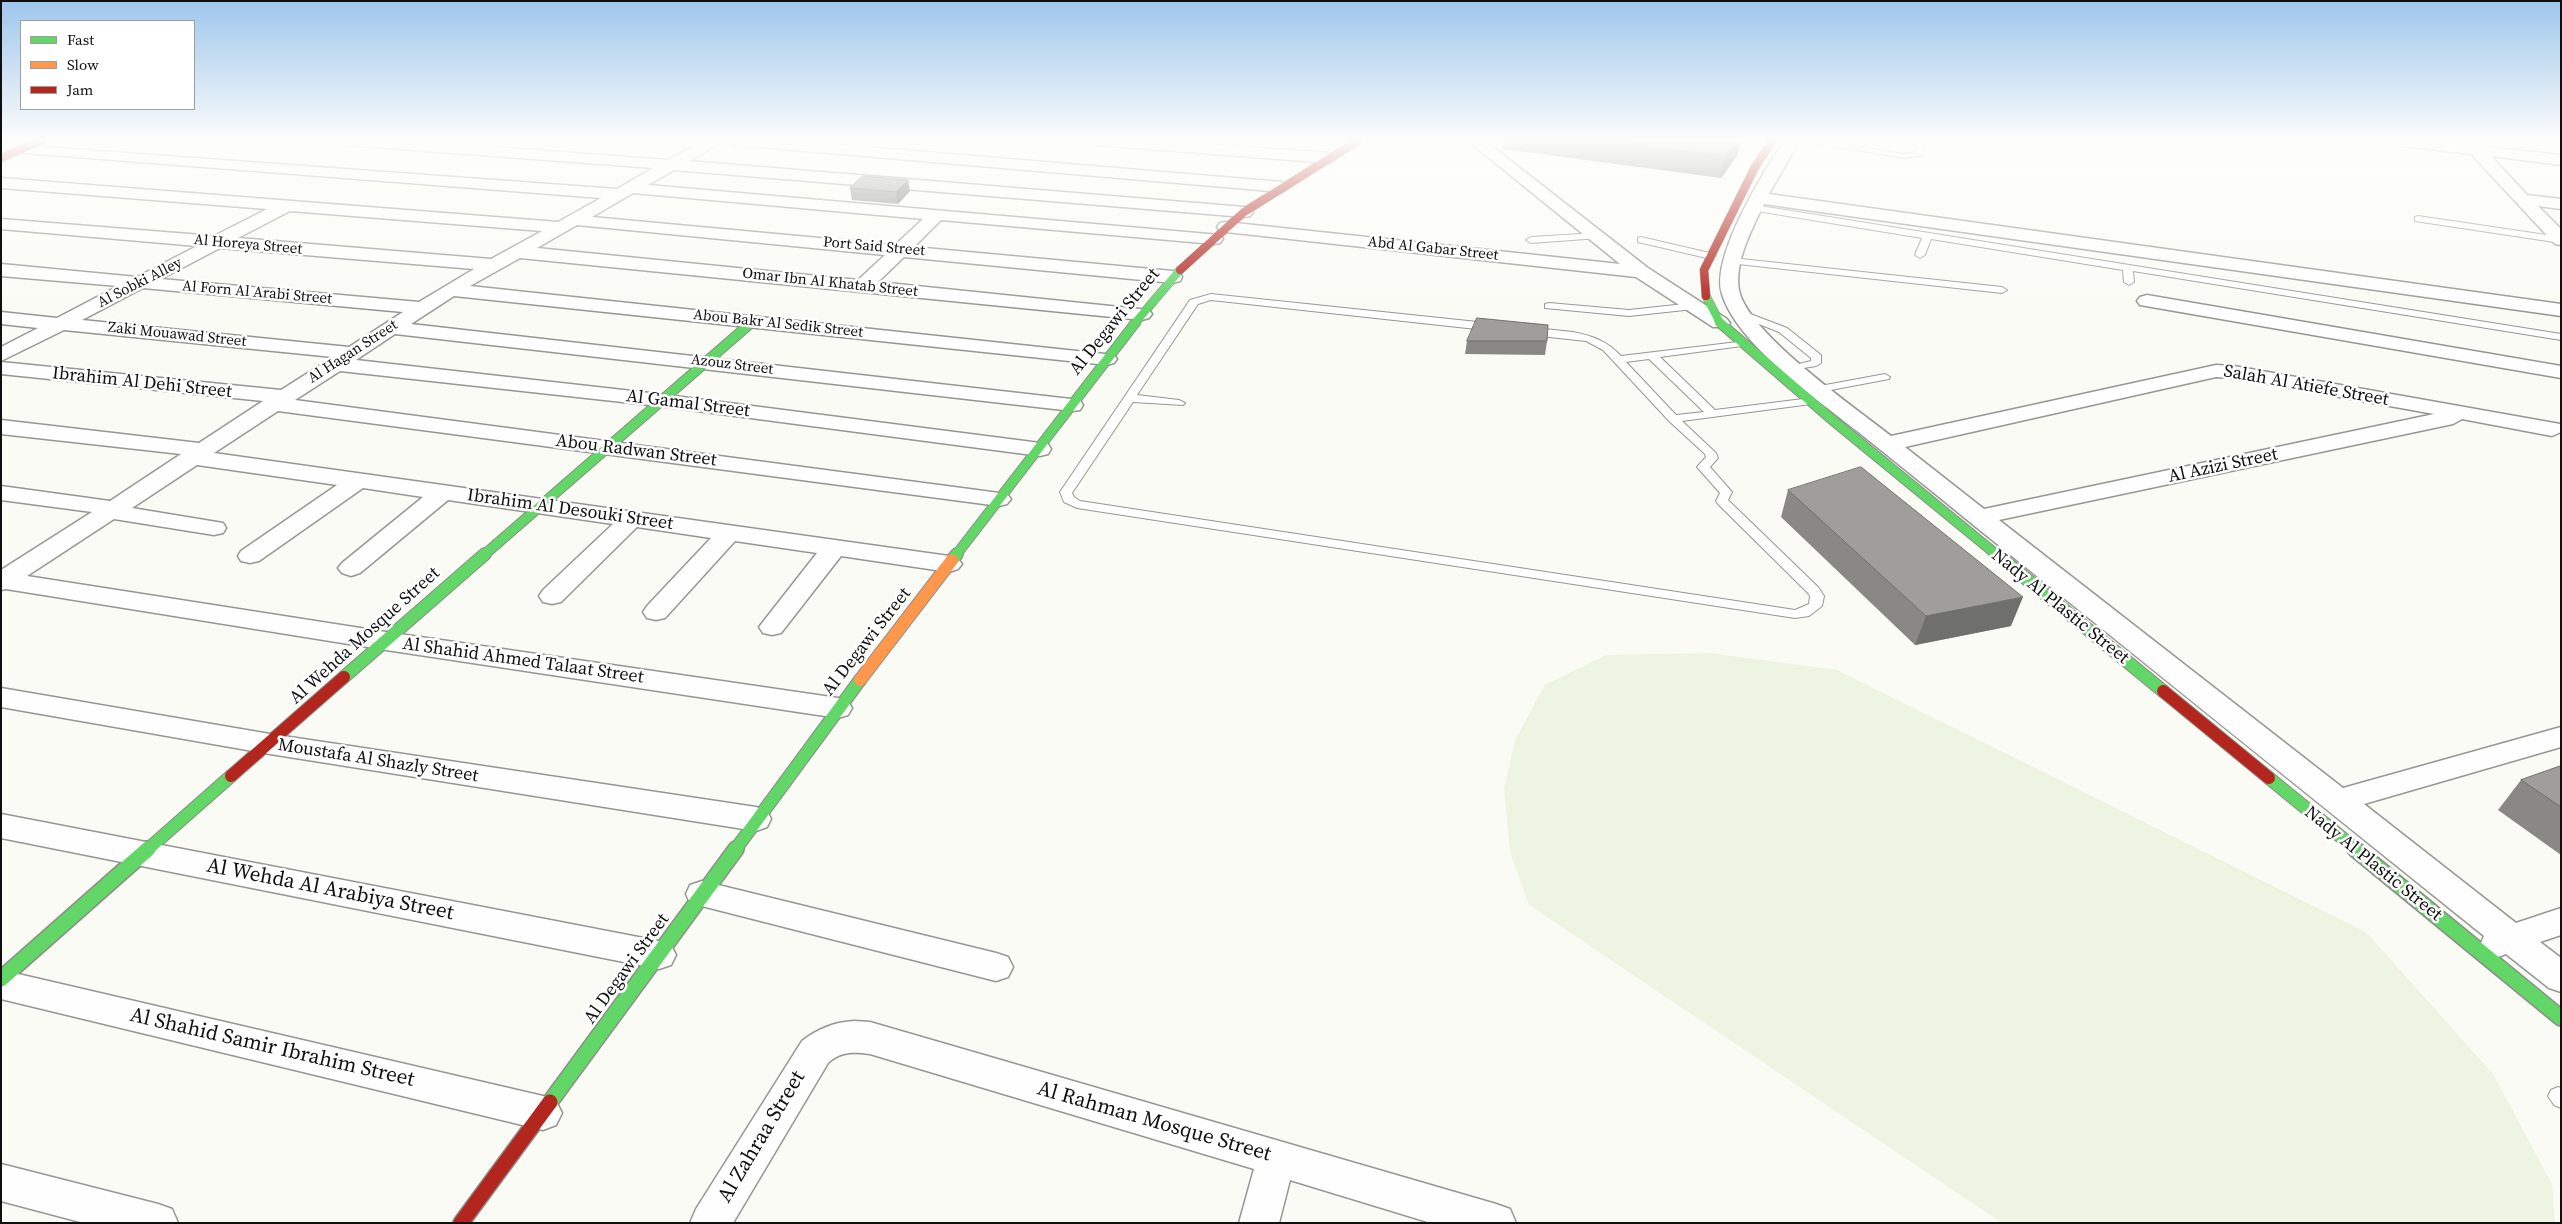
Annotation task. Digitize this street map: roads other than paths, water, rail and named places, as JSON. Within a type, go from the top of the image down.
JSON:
[{"type":"street","name":"Port Said Street","points":[[167,197],[284,207],[567,223],[901,250],[1173,277]]},
{"type":"street","name":"Al Sobki Alley","points":[[1,355],[303,197]]},
{"type":"street","name":"Al Hagan Street","points":[[2,581],[450,290],[614,197]]},
{"type":"street","name":"Abd Al Gabar Street","points":[[705,197],[938,215],[1220,233],[1641,272]]},
{"type":"street","points":[[1073,197],[1244,212]]},
{"type":"street","name":"Al Degawi Street","points":[[461,1223],[838,708],[1142,314],[1173,277],[1244,212],[1267,197]]},
{"type":"street","points":[[1547,197],[1641,272],[1694,306],[1730,318]]},
{"type":"street","name":"Nady Al Plastic Street","points":[[1744,197],[1722,258],[1729,290],[1730,318],[1742,343],[1886,444],[2561,978]]},
{"type":"street","name":"Nady Al Plastic Street","points":[[1722,258],[1759,197]]},
{"type":"street","points":[[2522,199],[2561,204]]},
{"type":"street","points":[[2522,199],[2560,239]]},
{"type":"street","points":[[1756,203],[2561,310]]},
{"type":"street","points":[[863,286],[938,215]]},
{"type":"street","name":"Al Horeya Street","points":[[1,224],[494,265]]},
{"type":"street","name":"Omar Ibn Al Khatab Street","points":[[518,252],[1142,314]]},
{"type":"street","name":"Al Forn Al Arabi Street","points":[[1,270],[422,308]]},
{"type":"street","name":"Abou Bakr Al Sedik Street","points":[[450,290],[1107,359]]},
{"type":"street","points":[[2147,301],[2561,372]]},
{"type":"street","name":"Zaki Mouawad Street","points":[[1,318],[345,358]]},
{"type":"street","name":"Nady Al Plastic Street","points":[[1730,318],[1795,368],[1815,395],[2561,1018]]},
{"type":"street","name":"Al Wehda Mosque Street","points":[[1,979],[270,744],[604,447],[753,321]]},
{"type":"street","name":"Azouz Street","points":[[391,328],[1072,405]]},
{"type":"street","name":"Al Gamal Street","points":[[345,358],[1040,448]]},
{"type":"street","name":"Ibrahim Al Dehi Street","points":[[1,368],[278,400]]},
{"type":"street","name":"Salah Al Atiefe Street","points":[[1886,444],[2216,371],[2234,372],[2552,430]]},
{"type":"street","name":"Abou Radwan Street","points":[[278,400],[604,447],[999,499]]},
{"type":"street","name":"Al Azizi Street","points":[[1979,517],[2467,414]]},
{"type":"street","name":"Ibrahim Al Desouki Street","points":[[1,427],[197,453],[359,480],[949,564]]},
{"type":"street","points":[[250,556],[359,480]]},
{"type":"street","points":[[351,568],[444,492]]},
{"type":"street","points":[[1,493],[214,528]]},
{"type":"street","points":[[552,596],[632,519]]},
{"type":"street","points":[[656,612],[730,532]]},
{"type":"street","points":[[772,627],[835,547]]},
{"type":"street","name":"Al Shahid Ahmed Talaat Street","points":[[2,581],[386,641],[838,708]]},
{"type":"street","name":"Moustafa Al Shazly Street","points":[[1,697],[270,744],[756,819]]},
{"type":"street","points":[[2337,800],[2561,737]]},
{"type":"street","name":"Al Wehda Al Arabiya Street","points":[[1,826],[659,955]]},
{"type":"street","points":[[702,894],[996,967]]},
{"type":"street","points":[[2478,950],[2561,920]]},
{"type":"street","name":"Al Shahid Samir Ibrahim Street","points":[[1,984],[543,1113]]},
{"type":"street","name":"Al Rahman Mosque Street","points":[[815,1052],[826,1042],[842,1036],[870,1038],[1496,1223]]},
{"type":"street","name":"Al Zahraa Street","points":[[710,1223],[815,1052]]},
{"type":"street","points":[[1259,1223],[1276,1158]]},
{"type":"street","points":[[1,1182],[158,1223]]},
{"type":"lane","points":[[1756,203],[1928,235],[2561,336]]},
{"type":"lane","points":[[2418,219],[2560,239]]},
{"type":"lane","points":[[1920,256],[1928,235]]},
{"type":"lane","points":[[1531,240],[1596,236]]},
{"type":"lane","points":[[1641,240],[1722,258],[2002,290]]},
{"type":"lane","points":[[2128,267],[2130,282]]},
{"type":"lane","points":[[1211,297],[1582,336],[1602,344],[1673,419],[1712,455],[1711,461],[1703,467],[1726,492],[1722,502],[1813,590],[1817,601],[1810,610],[1796,614],[1068,500],[1066,492],[1130,398],[1194,302],[1211,297]]},
{"type":"lane","points":[[1549,306],[1630,313],[1694,306]]},
{"type":"lane","points":[[1617,360],[1742,343]]},
{"type":"lane","points":[[1650,355],[1713,414]]},
{"type":"lane","points":[[1673,419],[1713,414],[1815,395],[1885,377]]},
{"type":"lane","points":[[1130,398],[1179,404]]}]
